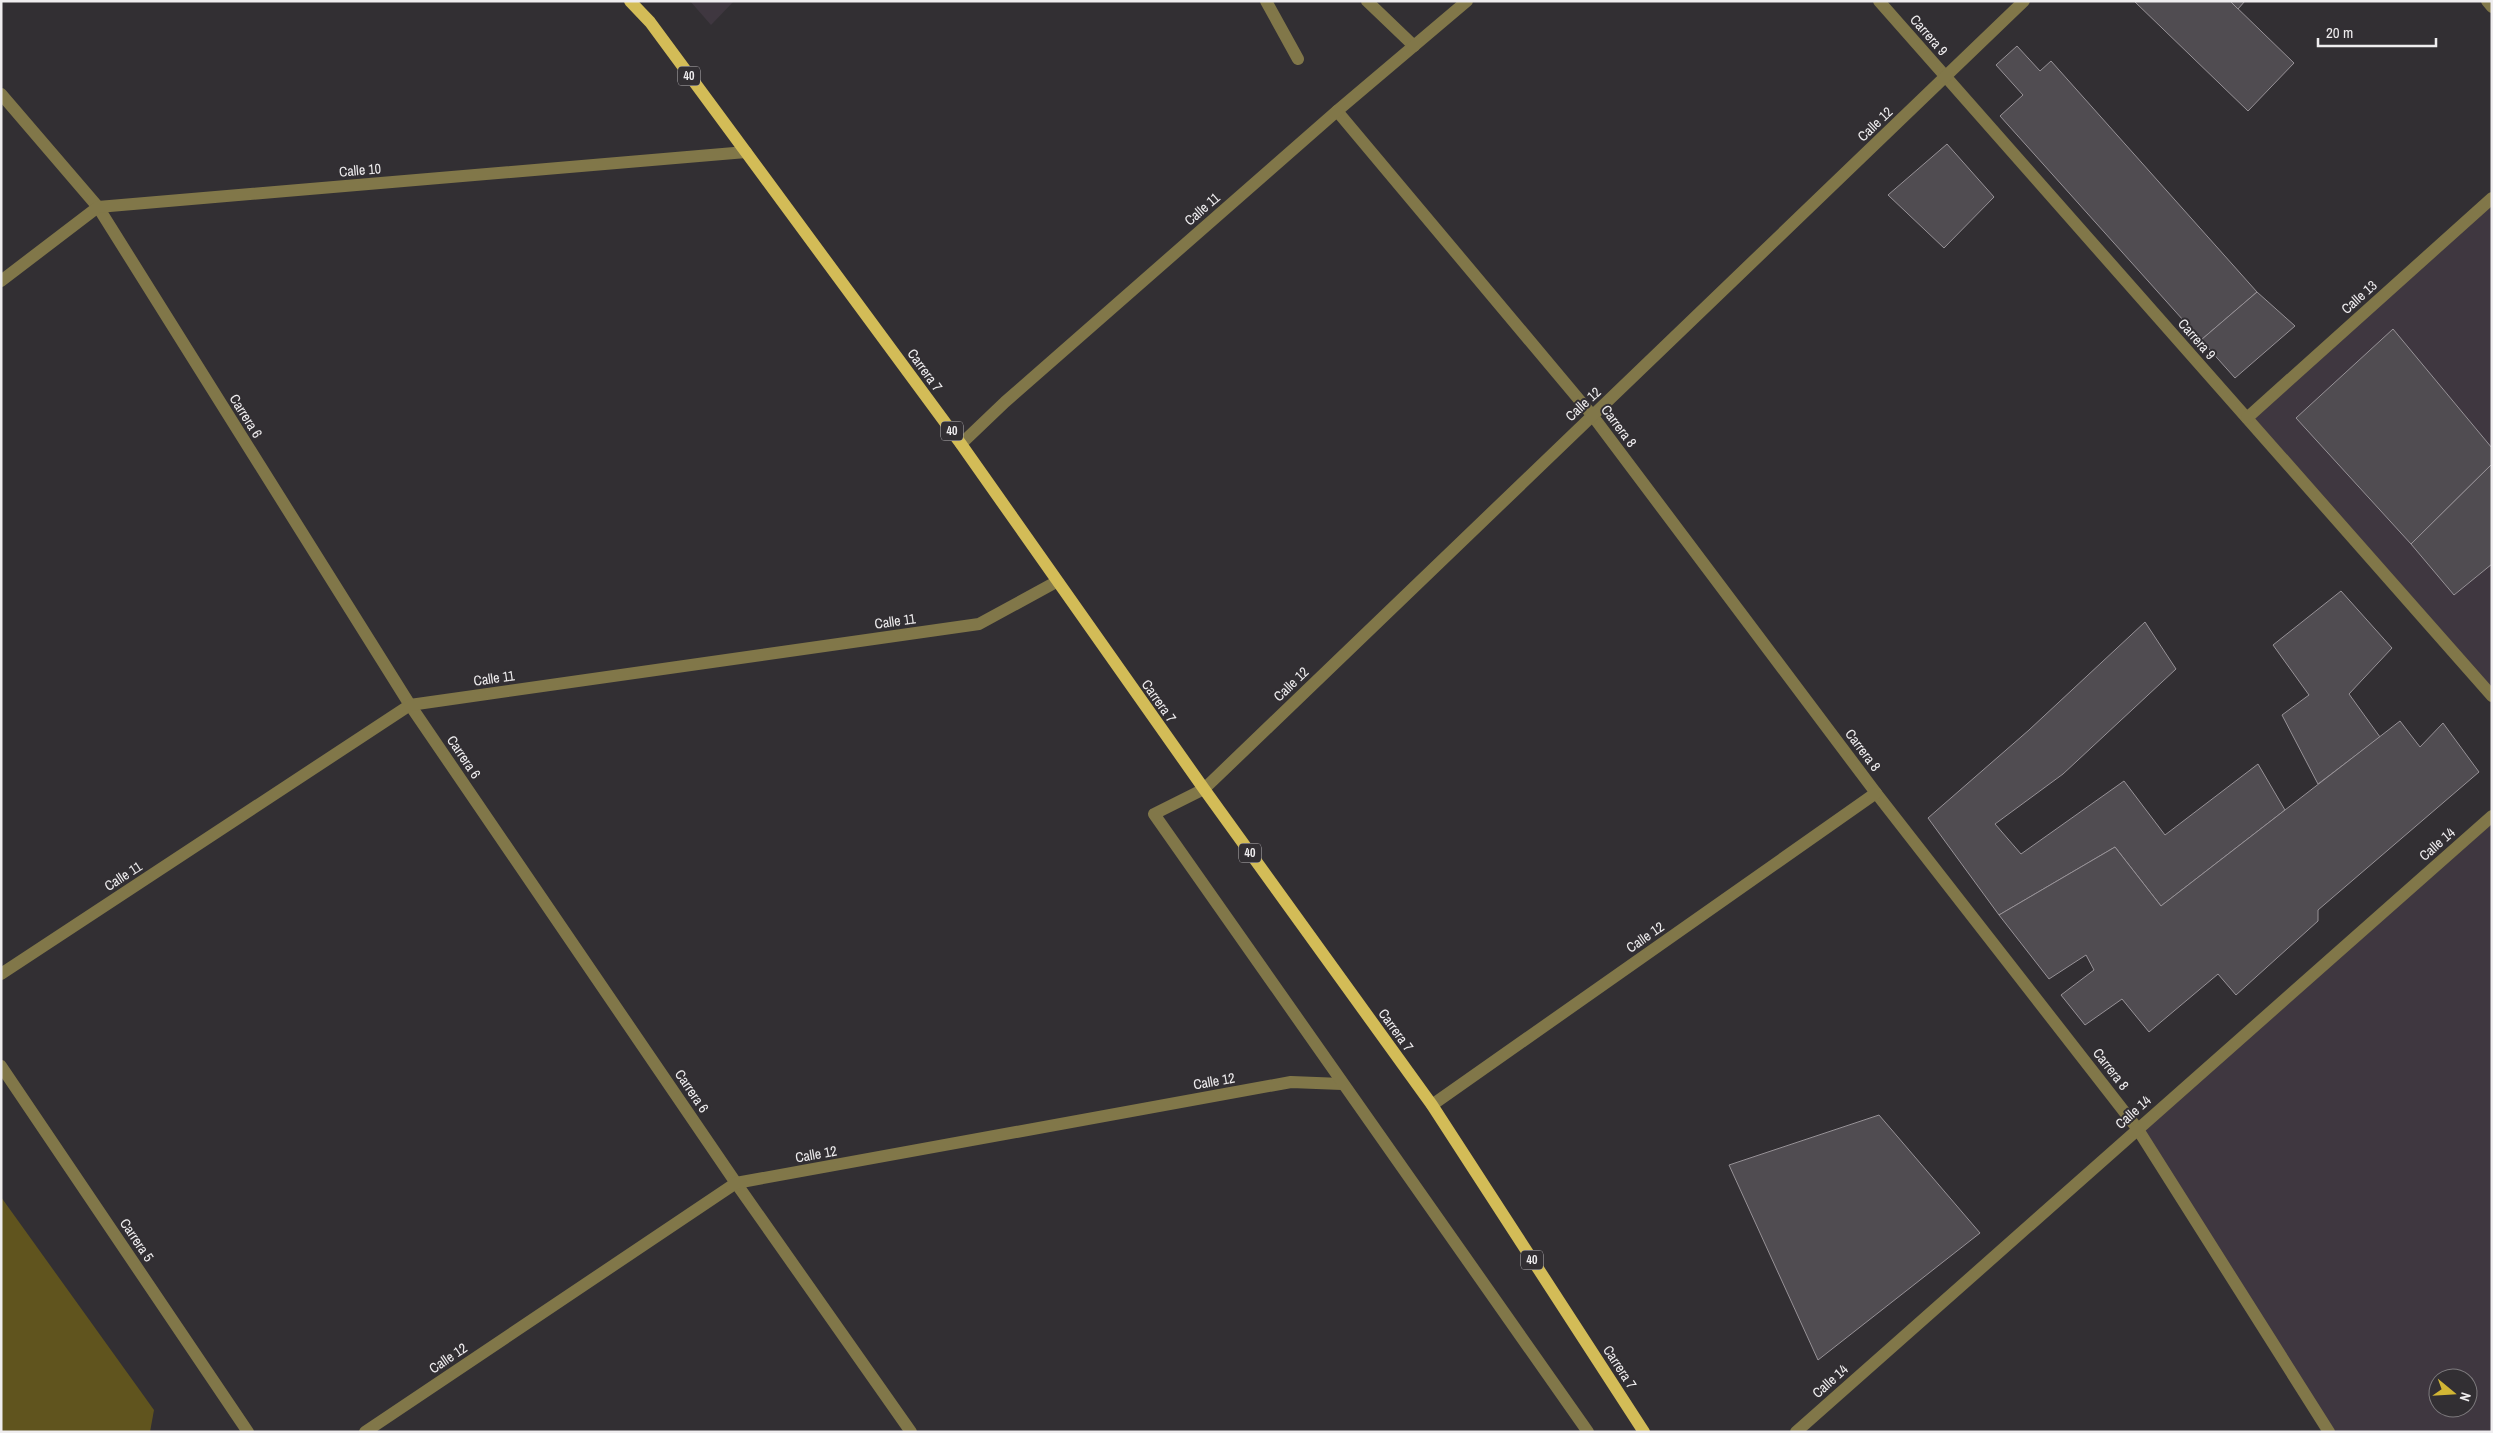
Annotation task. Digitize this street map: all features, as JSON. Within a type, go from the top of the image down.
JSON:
[{"type":"main road","name":"Carrera 7","points":[[630,1],[650,22],[961,444],[1056,582],[1432,1105],[1644,1432]]},
{"type":"street","points":[[1266,1],[1298,59]]},
{"type":"street","points":[[1367,1],[1414,46]]},
{"type":"street","name":"Calle 11","points":[[961,444],[1005,402],[1337,111],[1467,1]]},
{"type":"street","name":"Carrera 9","points":[[1879,1],[2492,696]]},
{"type":"street","name":"Calle 12","points":[[1342,1084],[1154,814],[1204,789],[2024,1]]},
{"type":"street","points":[[2487,1],[2492,7]]},
{"type":"street","name":"Carrera 6","points":[[1,94],[98,208],[410,705],[736,1183],[911,1432]]},
{"type":"street","name":"Carrera 8","points":[[1337,111],[1592,415],[1876,793],[2137,1128],[2328,1432]]},
{"type":"street","name":"Calle 10","points":[[98,208],[746,152]]},
{"type":"street","name":"Calle 13","points":[[2246,418],[2492,198]]},
{"type":"street","points":[[1,281],[98,208]]},
{"type":"street","name":"Calle 11","points":[[1,974],[410,705],[978,624],[1056,582]]},
{"type":"street","name":"Calle 12","points":[[1432,1105],[1876,793]]},
{"type":"street","name":"Calle 14","points":[[1796,1432],[2137,1128],[2492,816]]},
{"type":"street","name":"Carrera 5","points":[[1,1066],[248,1432]]},
{"type":"street","name":"Calle 12","points":[[365,1432],[736,1183],[1291,1082],[1342,1084]]},
{"type":"street","points":[[1342,1084],[1588,1432]]},
{"type":"shaded area","points":[[690,1],[734,1],[711,25]]},
{"type":"shaded area","points":[[2492,198],[2492,696],[2247,418]]},
{"type":"shaded area","points":[[2492,816],[2492,1432],[2329,1432],[2137,1128]]},
{"type":"shaded area","points":[[1,1197],[154,1410],[150,1432],[1,1432]]},
{"type":"building","points":[[2134,1],[2230,1],[2294,63],[2248,111]]},
{"type":"building","points":[[2230,1],[2245,1],[2238,9]]},
{"type":"building","points":[[2017,46],[2040,71],[2051,61],[2257,292],[2201,340],[2000,116],[2023,95],[1996,65]]},
{"type":"building","points":[[1947,144],[1994,197],[1944,248],[1888,195]]},
{"type":"building","points":[[2257,292],[2295,326],[2235,378],[2201,340]]},
{"type":"building","points":[[2393,329],[2492,448],[2492,464],[2411,544],[2296,418]]},
{"type":"building","points":[[2492,464],[2492,564],[2454,595],[2411,544]]},
{"type":"building","points":[[2341,591],[2392,648],[2349,694],[2380,737],[2318,784],[2282,715],[2309,695],[2273,645]]},
{"type":"building","points":[[2145,622],[2176,669],[2063,774],[1995,824],[2021,854],[2124,781],[2165,835],[2258,764],[2285,810],[2161,906],[2115,847],[1999,915],[1928,818],[2029,730]]},
{"type":"building","points":[[2400,721],[2420,747],[2443,723],[2479,772],[2318,910],[2318,921],[2236,995],[2218,974],[2149,1032],[2122,999],[2085,1025],[2061,995],[2094,970],[2086,955],[2049,979],[1999,915],[2115,847],[2161,906]]},
{"type":"building","points":[[1879,1115],[1980,1233],[1818,1360],[1729,1165]]}]
